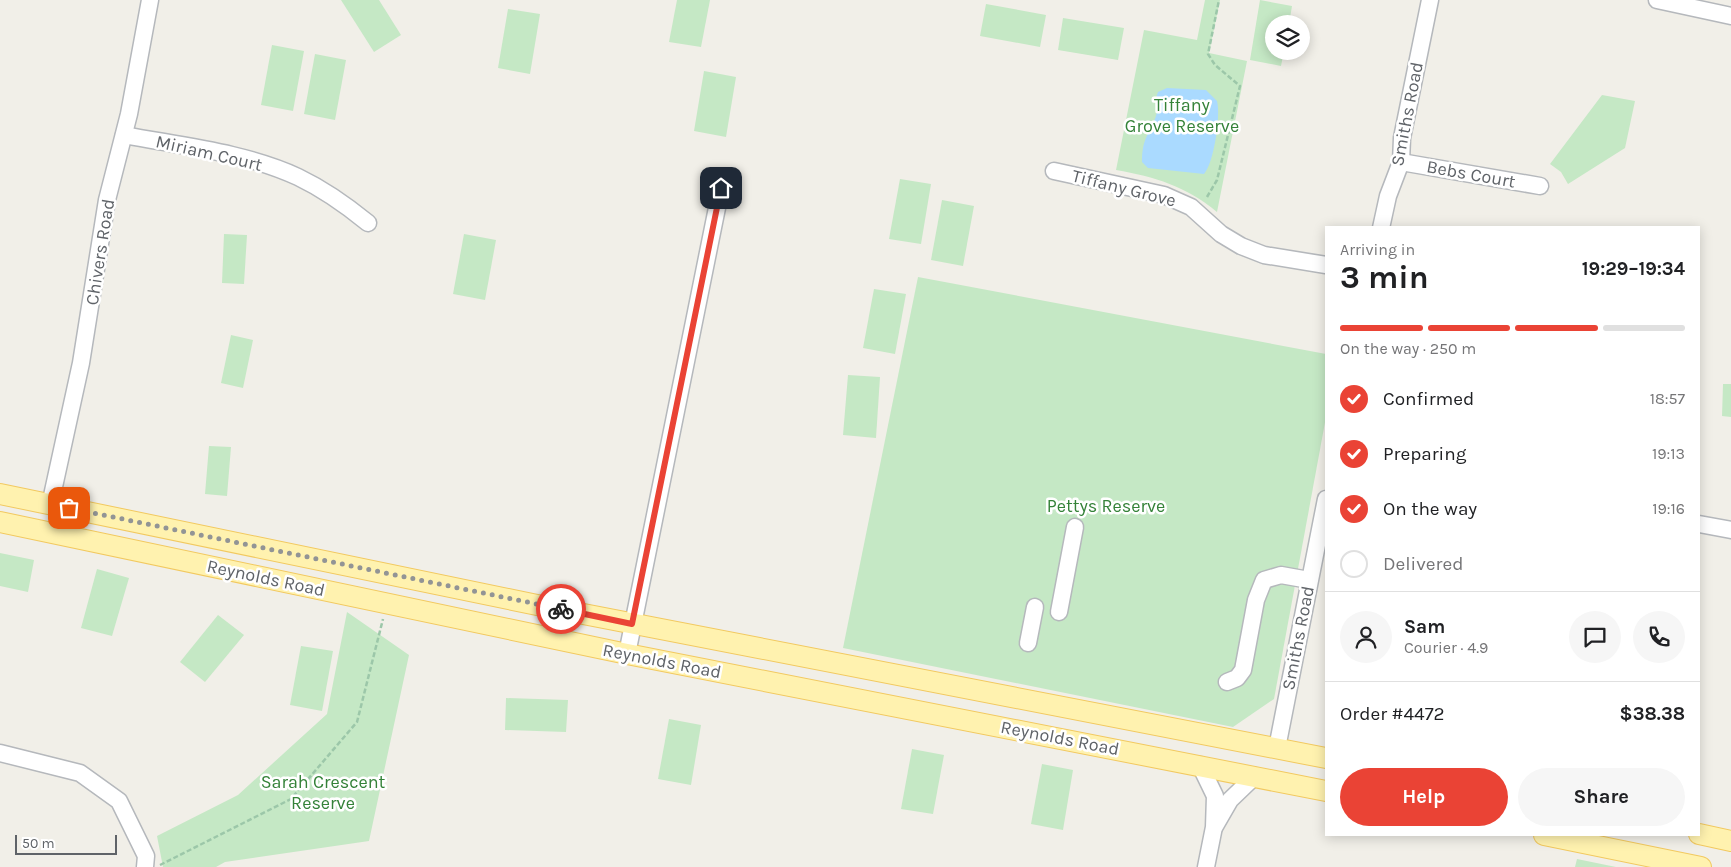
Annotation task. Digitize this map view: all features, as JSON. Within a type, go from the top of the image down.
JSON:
[{"type":"main road","name":"Reynolds Road","points":[[0,494],[632,624],[1325,758]]},
{"type":"main road","name":"Reynolds Road","points":[[0,522],[627,654],[1325,791]]},
{"type":"main road","points":[[1263,778],[1277,748]]},
{"type":"main road","points":[[1700,834],[1731,841]]},
{"type":"main road","points":[[1549,836],[1701,867]]},
{"type":"street","name":"Chivers Road","points":[[50,505],[81,363],[107,200],[124,135],[141,57],[150,0]]},
{"type":"street","name":"Smiths Road","points":[[1381,226],[1388,196],[1401,162],[1402,138],[1430,0]]},
{"type":"street","points":[[1657,0],[1731,16]]},
{"type":"street","name":"Miriam Court","points":[[124,135],[245,158],[288,174],[338,199],[368,223]]},
{"type":"street","name":"Bebs Court","points":[[1401,162],[1540,186]]},
{"type":"street","name":"Tiffany Grove","points":[[1054,171],[1164,195],[1191,207],[1221,234],[1241,246],[1264,254],[1325,266]]},
{"type":"street","points":[[627,654],[721,188]]},
{"type":"street","name":"Smiths Road","points":[[1277,748],[1325,504]]},
{"type":"street","points":[[1700,524],[1731,530]]},
{"type":"street","points":[[1059,612],[1075,527]]},
{"type":"street","points":[[1227,682],[1237,678],[1244,670],[1256,600],[1264,580],[1281,575],[1309,580]]},
{"type":"street","points":[[1028,643],[1035,607]]},
{"type":"street","points":[[0,753],[80,773],[119,801],[146,856],[145,867]]},
{"type":"street","points":[[1200,765],[1215,796],[1214,827],[1206,867]]},
{"type":"street","points":[[1214,827],[1230,800],[1263,778]]},
{"type":"path","points":[[1207,197],[1217,180],[1240,86],[1215,65],[1208,54],[1218,0]]},
{"type":"path","points":[[157,867],[291,800],[357,722],[384,617]]},
{"type":"green space","points":[[341,0],[379,0],[401,35],[374,52]]},
{"type":"green space","points":[[677,0],[710,0],[701,47],[669,42]]},
{"type":"green space","name":"Tiffany Grove Reserve","points":[[1205,0],[1220,0],[1209,53],[1247,61],[1217,212],[1194,195],[1170,184],[1116,170],[1144,30],[1197,40]]},
{"type":"green space","points":[[1260,0],[1292,6],[1290,15],[1265,15],[1265,60],[1282,60],[1281,66],[1250,60]]},
{"type":"green space","points":[[986,4],[1046,15],[1040,47],[980,36]]},
{"type":"green space","points":[[508,9],[540,14],[530,74],[498,68]]},
{"type":"green space","points":[[1063,18],[1124,28],[1118,60],[1058,50]]},
{"type":"green space","points":[[272,45],[304,51],[293,111],[261,105]]},
{"type":"green space","points":[[315,54],[346,60],[335,120],[304,114]]},
{"type":"green space","points":[[704,71],[736,77],[726,137],[694,131]]},
{"type":"green space","points":[[1602,95],[1635,101],[1625,148],[1568,184],[1561,172],[1550,164]]},
{"type":"green space","points":[[900,179],[931,184],[921,244],[889,239]]},
{"type":"green space","points":[[942,200],[974,206],[963,266],[931,260]]},
{"type":"green space","points":[[224,234],[247,235],[244,284],[222,283]]},
{"type":"green space","points":[[464,234],[496,240],[485,300],[453,294]]},
{"type":"green space","name":"Pettys Reserve","points":[[918,277],[1325,354],[1325,422],[1274,699],[1233,727],[843,648]]},
{"type":"green space","points":[[874,289],[906,294],[895,354],[863,348]]},
{"type":"green space","points":[[231,335],[253,340],[243,388],[221,383]]},
{"type":"green space","points":[[848,375],[880,377],[876,438],[843,435]]},
{"type":"green space","points":[[1723,384],[1731,384],[1731,417],[1722,416]]},
{"type":"green space","points":[[209,446],[231,447],[227,496],[205,494]]},
{"type":"green space","points":[[0,553],[34,560],[28,592],[0,586]]},
{"type":"green space","points":[[97,569],[129,578],[112,636],[81,628]]},
{"type":"green space","name":"Sarah Crescent Reserve","points":[[347,612],[409,655],[369,841],[225,862],[216,867],[163,867],[157,836],[238,795],[327,714]]},
{"type":"green space","points":[[218,615],[244,635],[205,682],[180,662]]},
{"type":"green space","points":[[301,646],[333,651],[322,711],[290,705]]},
{"type":"green space","points":[[506,698],[568,700],[566,732],[505,730]]},
{"type":"green space","points":[[669,719],[701,725],[691,785],[658,779]]},
{"type":"green space","points":[[912,749],[944,755],[933,814],[901,809]]},
{"type":"green space","points":[[1042,764],[1073,770],[1063,830],[1031,824]]},
{"type":"green space","points":[[1577,859],[1616,867],[1575,867]]},
{"type":"water","points":[[1167,88],[1206,90],[1217,101],[1216,139],[1211,160],[1204,174],[1148,168],[1142,162],[1145,142],[1157,113],[1156,101],[1158,92]]},
{"type":"way so far","points":[[69,508],[561,609]]},
{"type":"route","points":[[561,609],[632,624],[721,188]]}]
